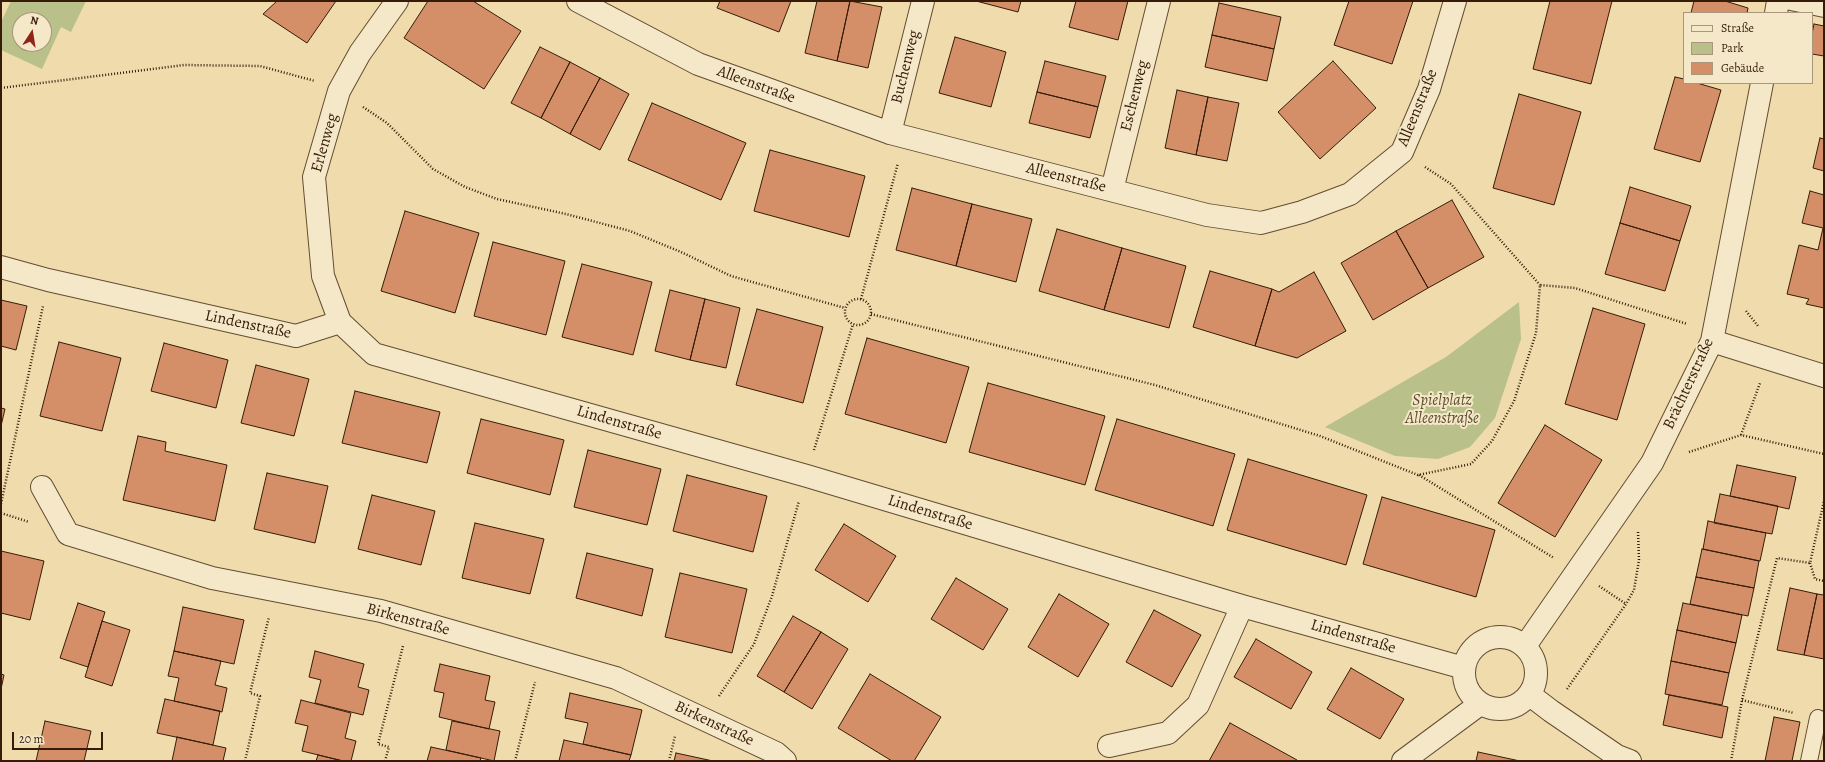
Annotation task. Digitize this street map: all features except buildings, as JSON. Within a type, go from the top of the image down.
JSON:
[{"type":"street","name":"Erlenweg","points":[[340,322],[323,276],[314,177],[339,91],[360,53],[397,1]]},
{"type":"street","name":"Alleenstraße","points":[[578,1],[698,64],[898,135],[1207,215],[1261,223],[1302,212],[1350,194],[1402,152],[1429,89],[1455,1]]},
{"type":"street","name":"Buchenweg","points":[[898,135],[923,1]]},
{"type":"street","name":"Eschenweg","points":[[1112,190],[1159,1]]},
{"type":"street","points":[[1776,12],[1778,1]]},
{"type":"street","name":"Brächterstraße","points":[[1525,646],[1578,572],[1652,463],[1712,341],[1762,84]]},
{"type":"street","name":"Lindenstraße","points":[[1,267],[48,280],[296,336],[340,322],[374,354],[807,476],[1242,606],[1464,668]]},
{"type":"street","points":[[1712,341],[1824,376]]},
{"type":"street","name":"Birkenstraße","points":[[42,487],[68,534],[212,578],[381,611],[616,678],[776,753],[785,761]]},
{"type":"street","points":[[1109,746],[1168,733],[1198,705],[1242,606]]},
{"type":"street","points":[[1494,637],[1505,637],[1516,640],[1525,646],[1532,655],[1536,664],[1537,675],[1535,685],[1530,695],[1522,703],[1512,708],[1501,710],[1480,704],[1472,697],[1464,678],[1464,668],[1467,657],[1474,648],[1483,641],[1494,637]]},
{"type":"street","points":[[1530,695],[1617,756],[1630,761]]},
{"type":"street","points":[[1403,761],[1480,704]]},
{"type":"lane","points":[[1786,1],[1824,9]]},
{"type":"lane","points":[[1809,761],[1818,718]]},
{"type":"path","points":[[1,88],[184,65],[260,66],[304,77],[339,91],[387,123],[433,169],[465,187],[497,199],[566,214],[630,232],[681,252],[731,276],[845,308]]},
{"type":"path","points":[[861,299],[898,135]]},
{"type":"path","points":[[1402,152],[1451,184],[1540,285],[1575,288],[1685,322],[1712,341]]},
{"type":"path","points":[[1,504],[48,280]]},
{"type":"path","points":[[1418,475],[1471,464],[1492,441],[1514,401],[1536,333],[1540,285]]},
{"type":"path","points":[[861,299],[869,306],[871,314],[864,324],[853,324],[847,320],[844,312],[845,308],[852,300],[861,299]]},
{"type":"path","points":[[1746,305],[1746,312],[1760,328]]},
{"type":"path","points":[[871,314],[1155,385],[1320,436],[1418,475],[1578,572],[1626,604]]},
{"type":"path","points":[[734,674],[754,644],[772,596],[853,324]]},
{"type":"path","points":[[1741,435],[1769,359]]},
{"type":"path","points":[[1652,463],[1741,435],[1824,454]]},
{"type":"path","points":[[1824,501],[1810,563],[1815,579],[1824,581]]},
{"type":"path","points":[[1551,711],[1626,604],[1634,590],[1639,560],[1638,530]]},
{"type":"path","points":[[1731,761],[1742,700],[1777,558],[1810,563]]},
{"type":"path","points":[[245,761],[260,696],[250,693],[270,614]]},
{"type":"path","points":[[385,761],[389,747],[378,744],[403,644]]},
{"type":"path","points":[[515,761],[535,681]]},
{"type":"path","points":[[1742,700],[1818,718]]},
{"type":"path","points":[[669,761],[673,744]]},
{"type":"green space","points":[[11,1],[86,1],[71,32],[61,27],[52,47],[52,12],[12,12],[12,52],[50,52],[42,69],[1,50],[1,22]]},
{"type":"green space","name":"Spielplatz Alleenstraße","points":[[1519,302],[1521,339],[1495,418],[1470,447],[1438,459],[1395,456],[1325,427],[1446,357]]}]
